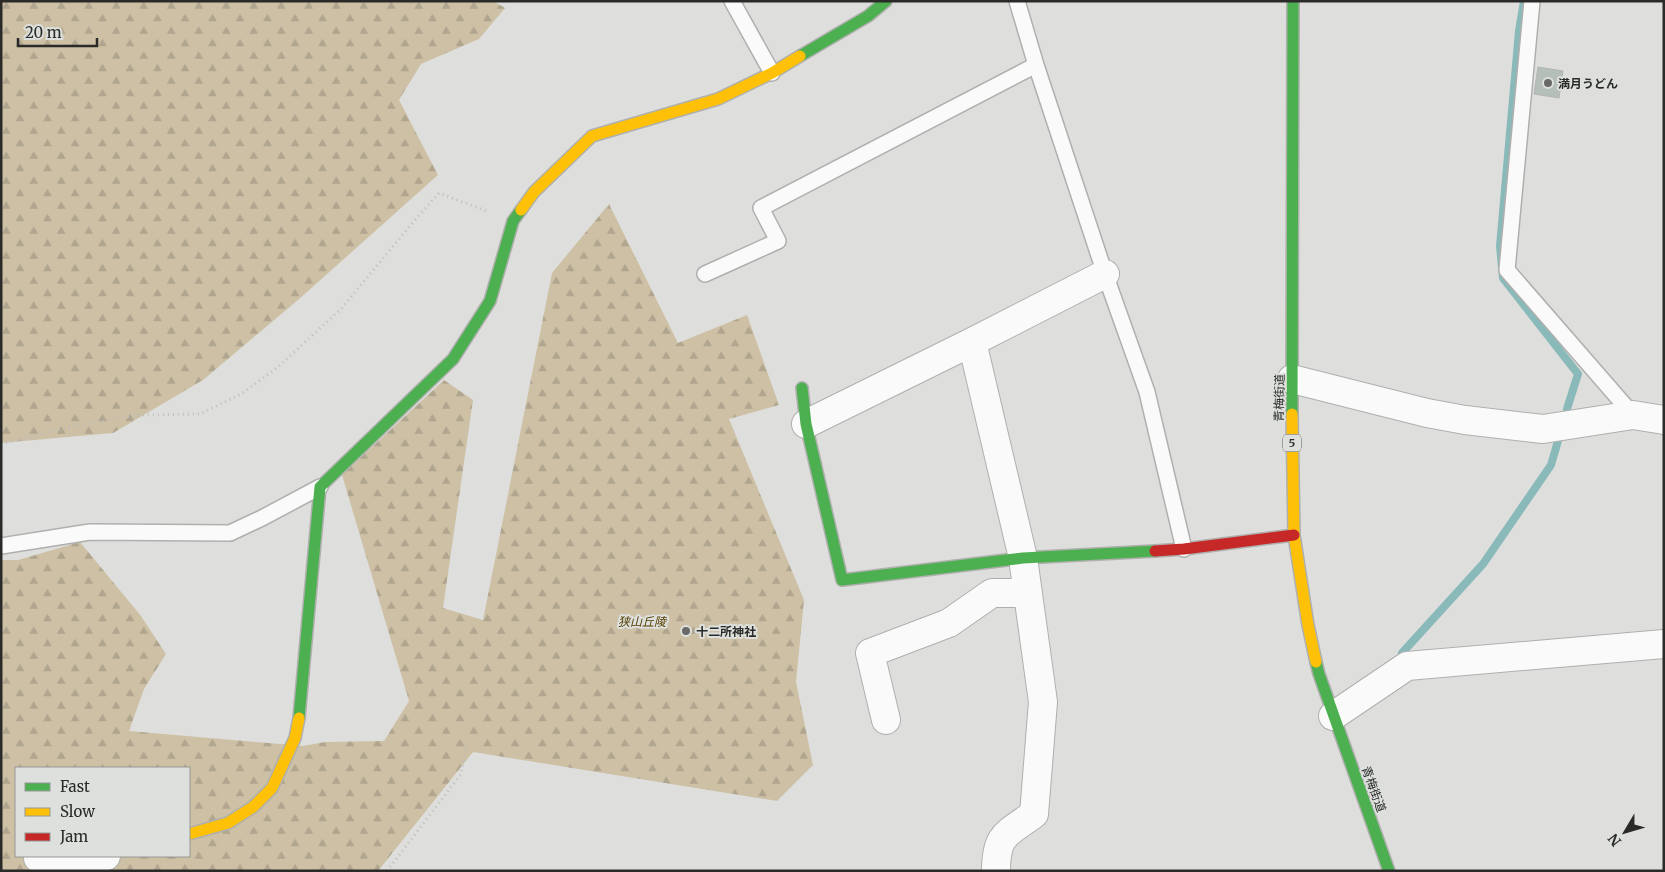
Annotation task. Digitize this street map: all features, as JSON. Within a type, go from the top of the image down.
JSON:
[{"type":"street","points":[[190,834],[228,823],[253,807],[272,788],[295,738],[301,708],[320,487],[453,359],[490,301],[513,221],[534,192],[592,136],[718,100],[772,73],[868,16],[886,1]]},
{"type":"street","name":"青梅街道","points":[[1293,1],[1292,379],[1294,535],[1308,625],[1319,674],[1389,871]]},
{"type":"street","points":[[806,424],[1105,274]]},
{"type":"street","points":[[972,342],[1023,558],[1042,702],[1034,814],[1004,836],[996,852],[996,871]]},
{"type":"street","points":[[1292,379],[1427,413],[1465,420],[1534,428],[1633,415],[1664,420]]},
{"type":"street","points":[[802,388],[806,424],[842,580],[1023,558],[1184,549],[1294,535]]},
{"type":"street","points":[[886,720],[870,653],[949,623],[992,593],[1028,593]]},
{"type":"street","points":[[1333,716],[1407,666],[1664,644]]},
{"type":"street","points":[[38,858],[96,859],[103,857]]},
{"type":"lane","points":[[732,1],[772,73]]},
{"type":"lane","points":[[1016,1],[1105,274],[1147,392],[1184,549]]},
{"type":"lane","points":[[1532,1],[1507,270],[1633,415]]},
{"type":"lane","points":[[705,274],[778,241],[761,208],[1036,65]]},
{"type":"lane","points":[[1,546],[90,532],[230,532],[262,518],[320,487]]},
{"type":"path","points":[[1,444],[69,427],[137,416],[200,414],[241,394],[277,368],[341,309],[439,193],[513,221]]},
{"type":"path","points":[[387,871],[461,774],[467,742]]},
{"type":"green space","points":[[1,1],[493,1],[505,8],[479,39],[421,64],[399,100],[438,175],[298,300],[203,380],[113,433],[1,443]]},
{"type":"green space","name":"狭山丘陵","points":[[609,204],[678,343],[747,315],[779,405],[729,419],[804,600],[796,682],[813,765],[777,801],[473,752],[378,871],[1,871],[1,560],[18,560],[80,542],[141,616],[166,654],[144,689],[129,731],[303,746],[325,742],[384,741],[409,701],[342,475],[444,380],[473,400],[443,608],[483,620],[552,273]]},
{"type":"building","points":[[1538,67],[1563,71],[1559,98],[1534,94]]},
{"type":"waterway","points":[[1524,1],[1519,31],[1500,246],[1503,278],[1578,374],[1567,409]]},
{"type":"waterway","points":[[1402,653],[1483,564],[1551,465],[1560,434]]},
{"type":"traffic: fast","points":[[800,56],[868,16],[886,1]]},
{"type":"traffic: fast","points":[[1292,414],[1293,1]]},
{"type":"traffic: fast","points":[[299,718],[320,487],[453,359],[490,301],[513,221],[521,210]]},
{"type":"traffic: fast","points":[[802,388],[806,424],[842,580],[1023,558],[1155,551]]},
{"type":"traffic: fast","points":[[1316,662],[1389,871]]},
{"type":"traffic: slow","points":[[521,210],[534,192],[592,136],[718,99],[772,73],[800,56]]},
{"type":"traffic: slow","points":[[1292,414],[1294,535],[1308,625],[1316,662]]},
{"type":"traffic: slow","points":[[190,834],[228,823],[253,807],[272,788],[295,738],[299,718]]},
{"type":"traffic: jam","points":[[1155,551],[1294,535]]},
{"type":"place","name":"満月うどん","points":[[1548,83]]},
{"type":"place","name":"十二所神社","points":[[686,631]]}]
